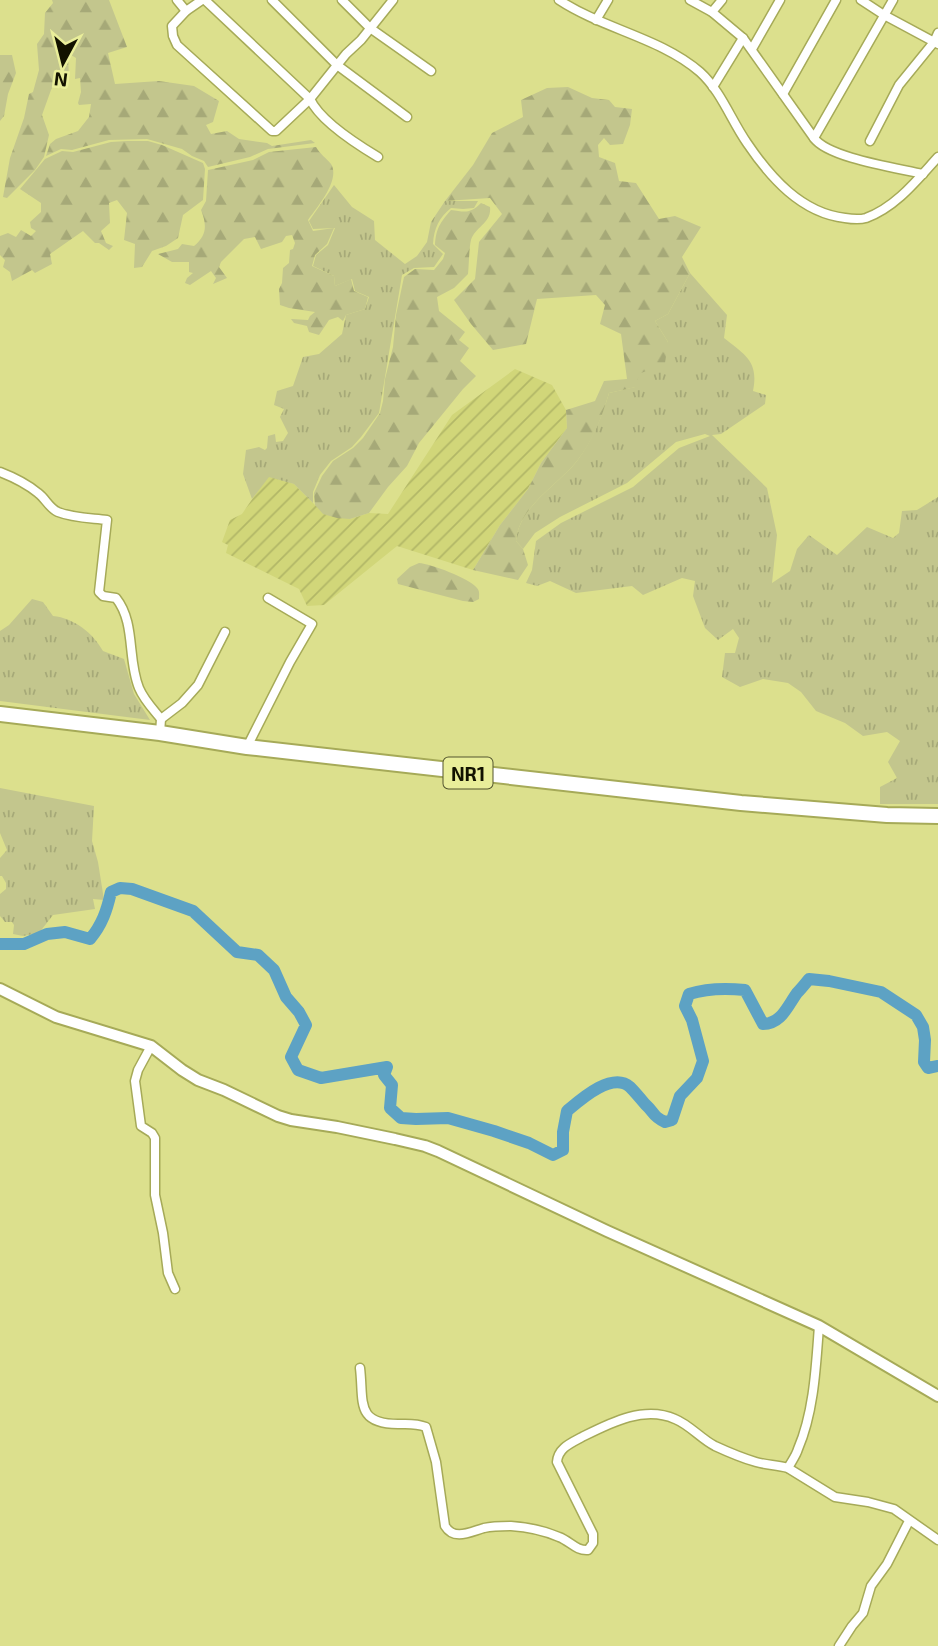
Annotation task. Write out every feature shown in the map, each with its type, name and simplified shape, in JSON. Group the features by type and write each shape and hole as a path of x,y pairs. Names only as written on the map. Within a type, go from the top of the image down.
{"highway":[{"name":"NR1","path":"0,714 161,726 247,747 741,803 887,815 938,816"}],"main road":[{"path":"0,989 56,1017 151,1046 198,1080 278,1116 425,1146 818,1326 938,1396"}],"street":[{"path":"177,0 186,11"},
{"path":"379,157 339,130 313,106 310,99 204,0 186,11 172,26 177,45 272,131 276,131 310,99 393,0"},
{"path":"272,0 337,65 407,117"},
{"path":"342,0 370,28 431,71"},
{"path":"559,0 574,10 670,52 698,70 713,87 746,142 778,183 801,202 835,217 863,219 872,215 900,197 938,157"},
{"path":"596,20 608,0"},
{"path":"690,0 712,12 743,38 817,143 846,157 923,174"},
{"path":"712,12 722,0"},
{"path":"752,49 780,0"},
{"path":"783,94 836,0"},
{"path":"861,0 936,43"},
{"path":"814,138 893,0"},
{"path":"870,141 899,85 936,43 938,33"},
{"path":"713,87 743,38"},
{"path":"0,472 40,494 50,506 61,513 107,520 99,593 119,600 130,627 131,654 138,686 161,726 198,685 225,632"},
{"path":"247,747 312,624 268,598"},
{"path":"151,1046 136,1075 136,1092 141,1126 155,1138 155,1195 169,1273 175,1289"},
{"path":"788,1468 798,1450 805,1426 814,1383 818,1326"},
{"path":"360,1368 363,1397 369,1418 383,1423 418,1424 426,1427 436,1462 445,1526 448,1532 453,1534 514,1526 559,1536 580,1550 588,1550 593,1544 593,1534 557,1458 561,1450 568,1445 608,1424 629,1417 654,1414 676,1419 712,1445 757,1463 788,1468 828,1494 842,1499 868,1502 902,1514 938,1540"},
{"path":"839,1646 863,1613 871,1586 887,1564 909,1521"}],"shaded area":[{"path":"515,369 552,385 566,410 567,428 541,463 528,489 500,525 473,570 397,546 324,605 307,606 299,589 226,553 228,545 222,542 230,520 242,514 268,476 294,484 315,505 350,519 369,513 388,514 452,415"}],"green space":[{"path":"52,0 109,0 127,47 108,53 115,84 159,81 194,86 219,101 213,122 206,125 211,134 227,131 239,139 272,146 311,140 315,143 268,149 250,157 208,167 204,161 182,149 147,139 109,140 72,150 61,149 46,156 50,144 78,131 89,117 91,104 78,103 81,92 80,78 75,79 76,58 71,55 68,58 69,77 65,82 56,81 42,115 49,135 44,157 7,198 3,197 10,158 39,70 37,44 44,34 45,13 53,3"},
{"path":"0,55 12,55 16,73 4,116 0,121"},
{"path":"568,87 592,98 609,100 615,107 632,109 623,144 610,145 604,138 598,145 599,157 615,163 619,181 636,183 659,219 675,216 701,227 682,257 690,273 668,314 655,321 668,342 665,363 639,374 636,387 609,393 596,429 583,453 524,517 516,541 523,549 528,565 518,580 473,570 500,525 528,489 541,463 567,428 566,410 595,401 604,381 627,379 621,334 600,324 605,305 596,295 537,299 526,344 493,350 454,300 475,279 479,242 502,214 490,198 445,201 473,165 492,133 523,117 521,100 547,88"},
{"path":"148,141 162,145 203,163 203,200 183,215 178,238 152,251 142,267 134,268 135,244 124,240 127,213 117,200 109,203 110,223 101,231 106,243 113,246 109,250 95,243 83,231 50,254 52,264 35,273 32,270 12,281 10,272 3,267 5,260 0,255 0,236 8,233 16,237 21,230 31,236 36,231 31,228 30,222 41,212 41,203 20,189 45,159 62,151 73,152 111,142"},
{"path":"316,147 331,164 333,178 326,194 308,220 313,231 334,228 327,244 315,255 312,266 334,276 335,286 351,279 354,291 368,297 365,309 346,315 343,321 338,317 329,320 319,335 309,332 307,326 294,323 291,319 308,320 315,312 280,305 279,289 283,268 289,263 290,250 295,243 292,235 286,236 282,242 261,249 255,237 244,239 221,262 219,267 227,278 213,284 216,278 211,271 190,285 185,283 193,273 189,272 189,262 172,262 158,254 178,249 182,244 194,246 204,234 205,225 201,210 206,201 208,170 253,160 269,152"},
{"path":"334,185 352,207 374,221 375,240 405,264 417,256 427,242 431,222 445,201 478,201 474,208 451,208 440,220 433,244 443,254 434,267 414,268 402,275 379,413 352,447 331,461 320,475 313,492 313,503 294,484 269,477 252,499 243,474 246,450 259,447 265,450 268,436 275,434 276,442 283,441 288,433 280,417 284,409 274,405 277,391 293,386 303,357 319,354 342,334 346,315 365,309 369,297 355,291 352,279 335,286 334,276 313,266 316,255 328,245 335,228 313,229 309,221"},
{"path":"481,203 490,207 490,212 471,240 468,274 454,288 437,297 439,311 465,332 459,340 469,348 460,361 476,376 419,443 407,466 369,513 350,519 323,514 315,505 314,493 322,476 333,461 363,438 380,413 404,277 415,269 434,270 443,259 445,253 435,245 436,234 441,222 451,210 467,211"},
{"path":"690,273 727,315 724,338 749,360 754,372 753,391 766,395 765,404 721,434 712,435 767,488 777,535 772,583 790,571 797,549 809,535 837,555 867,527 893,538 899,533 902,511 917,510 938,497 938,804 880,804 880,787 897,778 888,762 900,741 887,732 863,736 845,723 816,711 801,692 788,683 763,679 740,687 722,677 725,653 735,653 739,638 733,629 718,640 705,628 693,596 695,581 682,578 643,595 632,586 576,593 550,581 537,586 526,583 532,570 536,541 561,523 633,487 679,448 710,436 705,434 676,442 627,483 560,517 535,533 523,549 516,541 524,517 531,507 577,461 596,428 609,393 635,387 638,374 668,342 655,321 668,314"},
{"path":"419,563 441,569 473,584 478,589 479,599 473,602 463,601 398,584 397,579"},
{"path":"32,599 43,602 53,616 61,617 82,628 94,638 103,651 124,659 134,694 150,720 0,701 0,631 9,625"},
{"path":"0,788 94,806 92,841 104,900 93,899 95,909 53,915 39,933 23,936 13,934 12,922 5,922 0,916 0,894 6,889 6,883 0,876 0,858 7,850 0,833"}],"waterway":[{"path":"0,944 24,944 47,934 65,932 90,939 104,917 111,892 120,888 132,889 193,911 237,952 258,955 274,970 286,997 306,1025 291,1057 298,1070 321,1078 387,1067 384,1075 392,1085 390,1108 401,1118 448,1118 529,1143 553,1155 563,1150 567,1111 588,1094 614,1082 630,1087 658,1118 665,1122 672,1120 680,1096 697,1078 703,1061 692,1020 685,1006 689,994 696,992 717,989 745,990 763,1024 779,1018 809,979 881,992 916,1015 923,1027 924,1062 928,1068 938,1066"}]}
